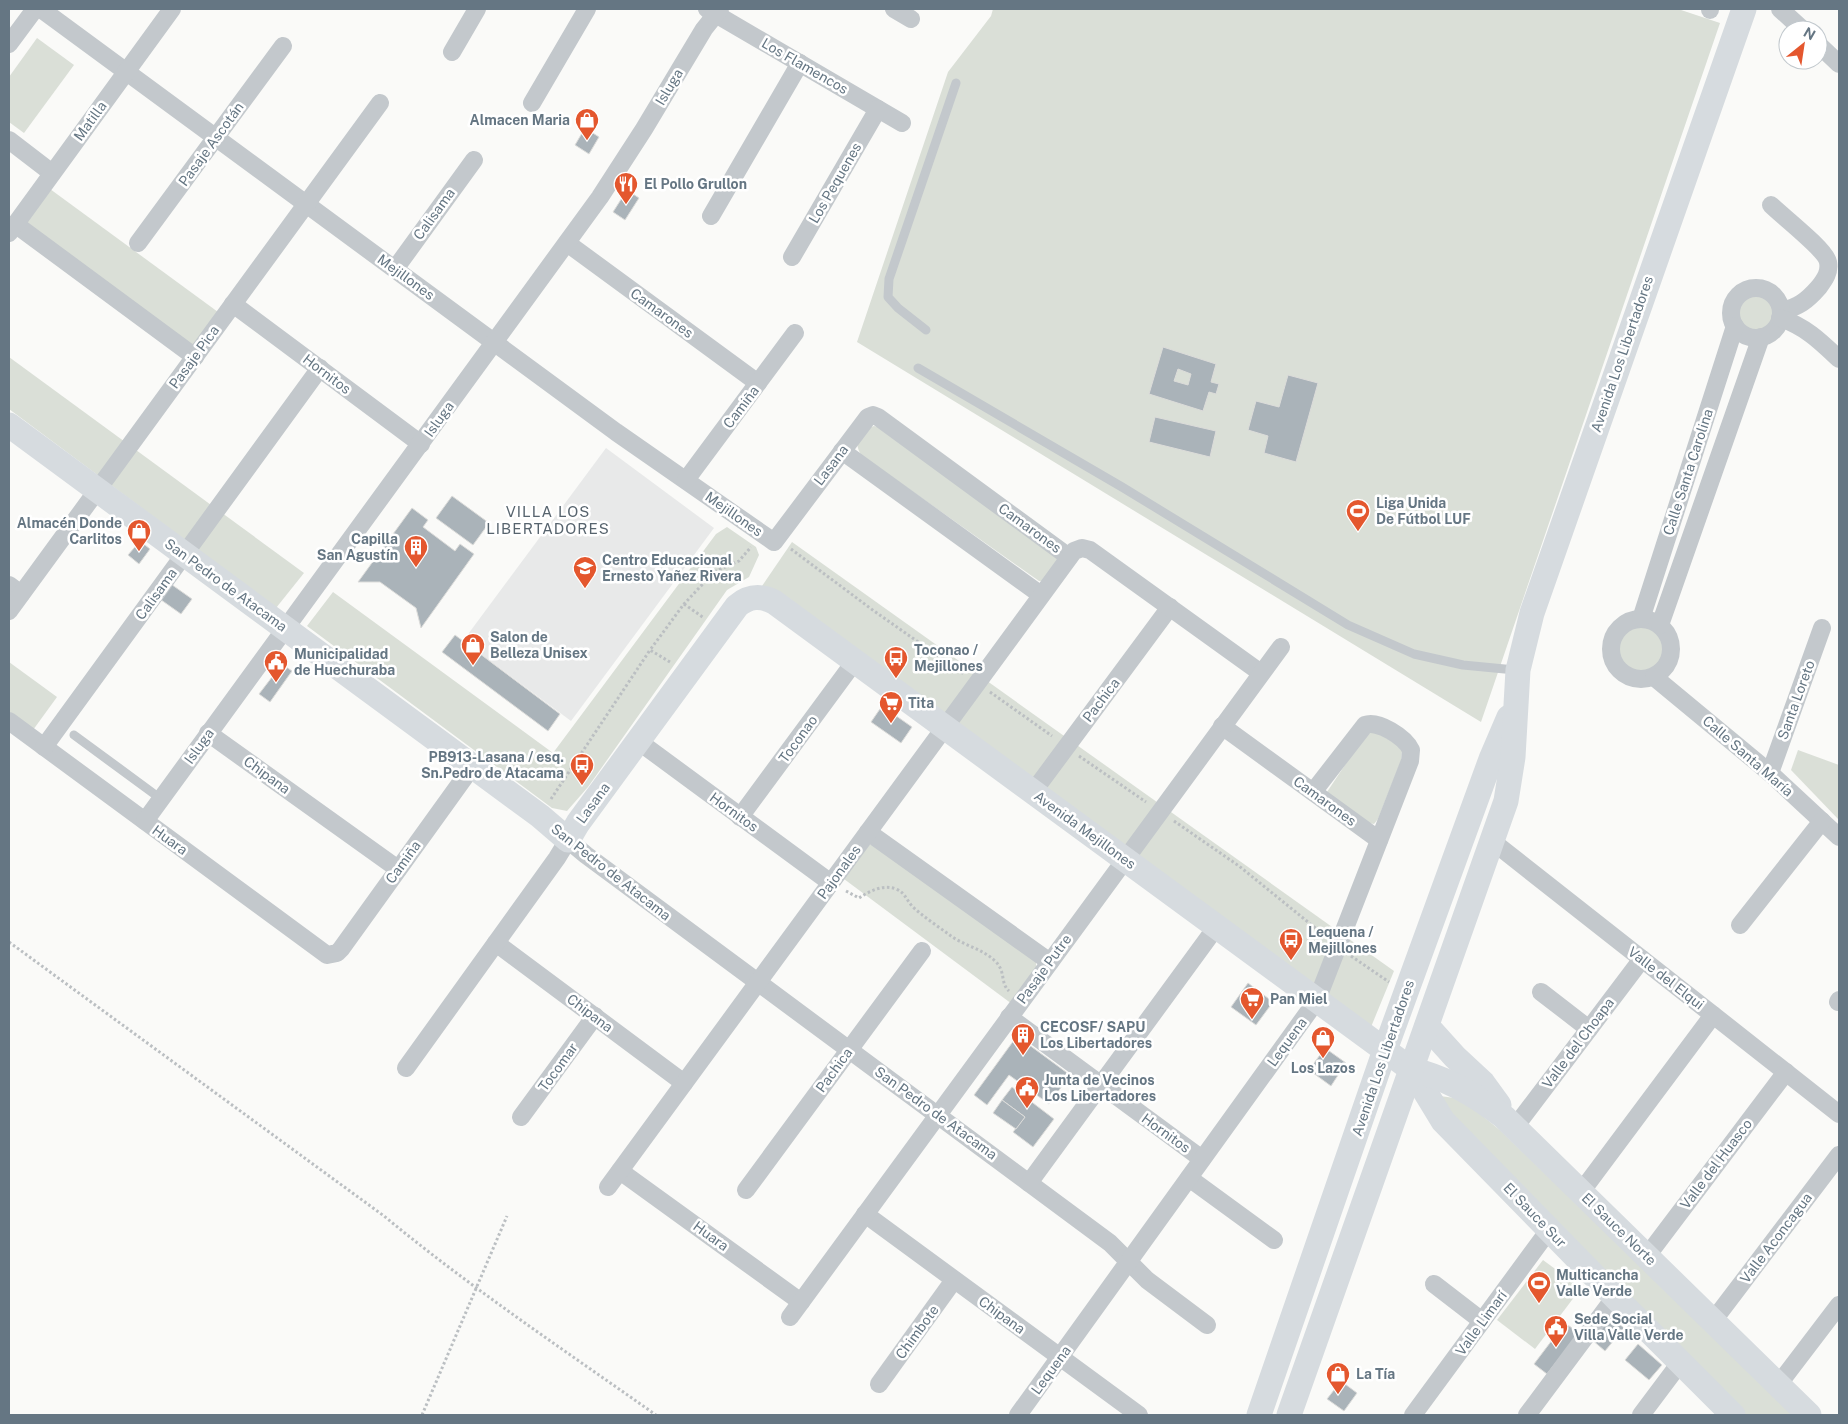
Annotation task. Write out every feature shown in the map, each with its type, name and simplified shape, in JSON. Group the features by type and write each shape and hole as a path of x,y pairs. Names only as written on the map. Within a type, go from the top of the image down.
{"street":[{"path":"9,44 35,9"},
{"name":"Mejillones","path":"41,9 616,432 768,538"},
{"name":"Matilla","path":"12,228 172,9"},
{"path":"452,52 477,9"},
{"path":"532,103 587,9"},
{"path":"894,9 911,19"},
{"name":"Avenida Los Libertadores","path":"1290,1415 1506,801 1515,731 1518,670 1532,613 1744,9"},
{"path":"1780,9 1792,20"},
{"name":"Los Flamencos","path":"714,10 902,123"},
{"name":"Isluga","path":"145,821 566,244 621,165 714,10"},
{"name":"Pasaje Ascotán","path":"138,243 283,46"},
{"path":"1828,54 1839,64"},
{"path":"711,216 800,63"},
{"name":"Pasaje Pica","path":"9,611 15,590 97,490 380,103"},
{"name":"Los Pequenes","path":"792,256 878,109"},
{"path":"9,140 52,173"},
{"name":"Calisama","path":"395,269 474,160"},
{"path":"1771,205 1821,250 1828,259 1828,274 1806,301 1781,315 1774,331 1760,337 1746,336 1735,326 1732,318 1734,302 1746,290 1754,288 1770,292 1776,298 1781,315 1804,329 1839,358"},
{"path":"12,228 194,356"},
{"name":"Camarones","path":"566,244 758,383"},
{"name":"Hornitos","path":"233,304 421,444"},
{"name":"Calle Santa Carolina","path":"1641,619 1735,326"},
{"name":"Camiña","path":"686,480 796,333"},
{"name":"Calle Santa Carolina","path":"1660,625 1760,337"},
{"name":"Calisama","path":"44,747 320,368"},
{"name":"Camarones","path":"873,415 1069,557 1078,549 1090,550 1261,673"},
{"name":"Lasana","path":"768,538 842,451 868,417 873,415"},
{"name":"San Pedro de Atacama","path":"9,425 540,816 568,840 1110,1242 1147,1280 1207,1325"},
{"path":"842,451 1041,595"},
{"name":"Pajonales","path":"608,1187 1069,557"},
{"name":"Lasana","path":"406,1068 557,858 578,823 737,606 754,597"},
{"name":"Avenida Mejillones","path":"754,597 761,597 774,602 1412,1070"},
{"name":"Pachica","path":"1033,792 1170,607"},
{"path":"1641,619 1660,625 1667,633 1671,642 1672,652 1669,662 1663,671 1645,680 1626,676 1613,661 1612,641 1616,632 1631,620 1641,619"},
{"name":"Santa Loreto","path":"1770,773 1822,628"},
{"name":"Pasaje Putre","path":"790,1317 1281,646"},
{"name":"Toconao","path":"740,817 855,661"},
{"name":"Calle Santa María","path":"1654,677 1770,773 1839,837"},
{"name":"Avenida Los Libertadores","path":"1259,1415 1385,1050 1491,759 1515,704"},
{"name":"Huara","path":"9,721 323,953 332,955"},
{"name":"Lequena","path":"1018,1415 1317,1000 1410,761 1411,750 1404,741 1380,725 1375,723 1365,725 1313,792"},
{"name":"Camarones","path":"1222,726 1379,840"},
{"name":"Chipana","path":"208,734 398,870"},
{"name":"Hornitos","path":"638,742 831,883"},
{"name":"Camiña","path":"332,955 341,949 472,767"},
{"path":"1740,925 1822,821"},
{"path":"868,832 1050,962"},
{"name":"Valle del Elqui","path":"1492,841 1839,1114"},
{"path":"1029,1182 1217,926"},
{"name":"Chipana","path":"496,943 684,1083"},
{"name":"Pachica","path":"746,1190 922,950"},
{"name":"Valle del Choapa","path":"1509,1122 1589,1029 1642,959"},
{"path":"1541,992 1589,1029"},
{"name":"Tocomar","path":"521,1117 595,1016"},
{"path":"1581,1192 1713,1016"},
{"name":"Hornitos","path":"1009,1018 1202,1159"},
{"path":"1427,1026 1492,1092 1509,1122"},
{"name":"El Sauce Norte","path":"1412,1070 1444,1080 1478,1098 1509,1122 1809,1415"},
{"name":"El Sauce Sur","path":"1412,1070 1443,1121 1732,1415"},
{"name":"Valle del Huasco","path":"1647,1256 1786,1072"},
{"name":"Valle Aconcagua","path":"1713,1321 1839,1155"},
{"name":"Huara","path":"620,1171 801,1302"},
{"path":"1189,1178 1274,1240"},
{"name":"Chipana","path":"865,1214 1139,1415"},
{"name":"Valle Limarí","path":"1413,1415 1549,1230"},
{"name":"Chimbote","path":"879,1384 954,1280"},
{"path":"1434,1284 1482,1321"},
{"path":"1527,1415 1615,1298"},
{"path":"1778,1385 1839,1305"},
{"path":"1641,1415 1680,1363"}],"lane":[{"path":"926,330 898,308 888,297 889,279 956,83"},
{"path":"918,368 1130,492 1348,625 1414,654 1463,665 1518,670"},
{"path":"74,735 161,798"}],"path":[{"path":"540,816 650,650 684,604 714,572 739,561 768,538"},
{"path":"650,650 687,674"},
{"path":"831,883 860,898 882,888 890,888 903,893 912,906 951,936 995,960 1002,970 1005,988 1020,1002"},
{"path":"9,942 384,1216 422,1248 476,1288 656,1415"},
{"path":"1338,946 1406,994"},
{"path":"422,1415 507,1216"}],"shaded area":[{"name":"Liga Unida De Fútbol LUF","path":"993,9 1678,9 1720,23 1481,722 857,342 948,72 991,16"},
{"path":"37,38 74,65 24,133 9,122 9,77"},
{"path":"50,189 218,312 190,349 22,226"},
{"path":"1756,296 1768,301 1773,313 1768,325 1756,330 1744,325 1739,313 1744,301"},
{"path":"9,357 304,573 276,608 9,409"},
{"path":"874,426 887,429 1059,556 1060,561 1046,581 1039,581 861,455 857,445 859,437 863,430"},
{"name":"Centro Educacional Ernesto Yañez Rivera","path":"606,448 714,528 571,721 463,641"},
{"path":"727,527 756,547 759,555 749,577 727,590 588,787 567,811 552,808 307,626 333,592 553,753 716,534"},
{"path":"792,542 1394,971 1371,1027 762,586"},
{"path":"1641,624 1650,626 1661,635 1666,649 1664,658 1655,669 1641,674 1632,672 1621,663 1616,649 1618,640 1627,629"},
{"path":"9,662 57,697 33,730 9,712"},
{"path":"1374,730 1396,744 1402,751 1401,761 1378,819 1374,824 1369,823 1327,792 1365,735"},
{"path":"1798,750 1839,765 1839,820 1791,770"},
{"path":"876,844 1036,960 1036,969 1012,1004 844,879 869,845"},
{"path":"1440,1096 1462,1099 1501,1131 1795,1415 1741,1415 1447,1119"},
{"name":"Multicancha Valle Verde","path":"1543,1260 1581,1288 1535,1349 1497,1320"}],"building":[{"name":"Almacen Maria","path":"585,128 599,137 589,154 575,145"},
{"name":"El Pollo Grullon","path":"627,190 639,198 625,220 613,212"},
{"path":"1163,347 1216,364 1211,382 1219,384 1216,394 1209,392 1203,411 1149,394","holes":["1178,369 1191,374 1188,385 1174,381"]},
{"path":"1288,375 1318,383 1296,462 1264,453 1268,436 1248,430 1256,401 1279,407"},
{"path":"1155,417 1216,431 1210,457 1149,442"},
{"path":"452,496 489,523 473,545 436,518"},
{"name":"Capilla San Agustín","path":"412,508 428,520 423,527 455,551 460,544 474,554 421,628 416,608 380,582 358,582"},
{"name":"Almacén Donde Carlitos","path":"140,541 150,549 139,564 128,555"},
{"path":"168,582 192,599 181,614 157,597"},
{"path":"455,635 560,714 548,731 442,652"},
{"name":"Municipalidad de Huechuraba","path":"282,664 292,671 270,702 259,694"},
{"name":"Tita","path":"882,706 912,727 901,743 871,722"},
{"path":"1248,983 1273,1002 1256,1025 1231,1007"},
{"name":"CECOSF/ SAPU Los Libertadores","path":"1017,1036 1070,1075 1049,1104 1009,1075 987,1105 974,1095"},
{"path":"1325,1048 1346,1063 1331,1086 1309,1070"},
{"name":"Junta de Vecinos Los Libertadores","path":"1012,1087 1054,1119 1033,1147 1013,1132 1025,1117 1002,1100"},
{"path":"1002,1100 1025,1117 1016,1129 993,1113"},
{"path":"1610,1316 1624,1328 1605,1351 1591,1339"},
{"name":"Sede Social Villa Valle Verde","path":"1565,1323 1579,1333 1547,1374 1534,1364"},
{"path":"1638,1344 1662,1365 1649,1380 1625,1360"},
{"path":"1341,1381 1357,1393 1344,1411 1327,1399"}],"place":[{"name":"Almacen Maria","path":"587,141"},
{"name":"El Pollo Grullon","path":"626,205"},
{"name":"Liga Unida De Fútbol LUF","path":"1358,532"},
{"name":"Almacén Donde Carlitos","path":"139,552"},
{"name":"Capilla San Agustín","path":"416,568"},
{"name":"Centro Educacional Ernesto Yañez Rivera","path":"585,589"},
{"name":"Salon de Belleza Unisex","path":"473,666"},
{"name":"Toconao / Mejillones","path":"896,679"},
{"name":"Municipalidad de Huechuraba","path":"276,683"},
{"name":"Tita","path":"891,724"},
{"name":"PB913-Lasana / esq. Sn.Pedro de Atacama","path":"582,786"},
{"name":"Lequena / Mejillones","path":"1291,961"},
{"name":"Pan Miel","path":"1252,1020"},
{"name":"CECOSF/ SAPU Los Libertadores","path":"1023,1056"},
{"name":"Los Lazos","path":"1323,1059"},
{"name":"Junta de Vecinos Los Libertadores","path":"1027,1109"},
{"name":"Multicancha Valle Verde","path":"1539,1304"},
{"name":"Sede Social Villa Valle Verde","path":"1556,1348"},
{"name":"La Tía","path":"1338,1395"}],"district":[{"name":"VILLA LOS LIBERTADORES","path":"548,520"}]}
